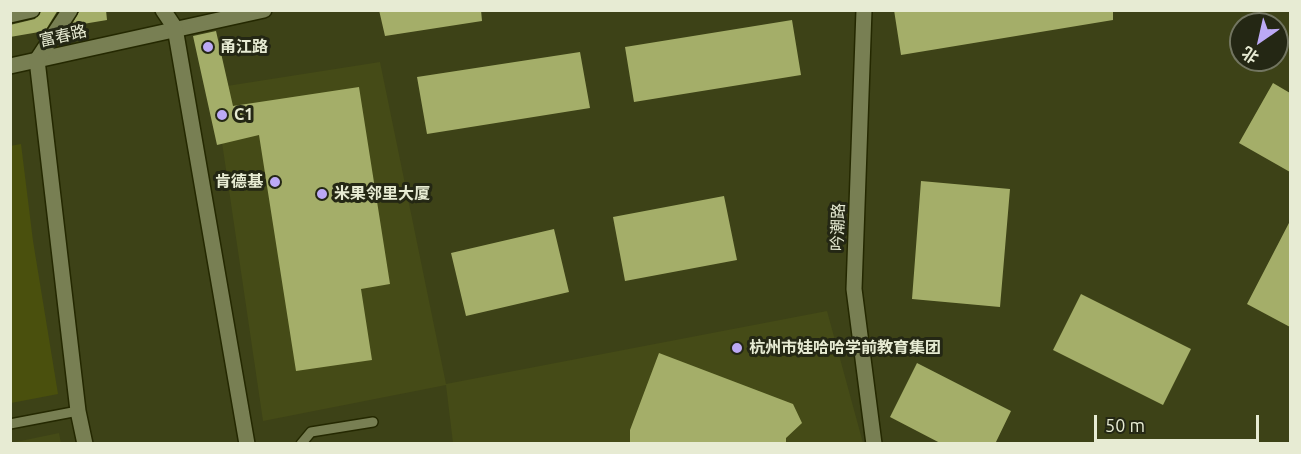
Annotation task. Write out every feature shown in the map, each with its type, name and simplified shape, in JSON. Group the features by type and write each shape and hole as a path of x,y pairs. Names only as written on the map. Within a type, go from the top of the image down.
{"main road":[{"name":"富春路","path":"10,15 32,10"},
{"path":"70,10 37,60 78,411 85,444"},
{"path":"163,10 176,28 246,444"},
{"name":"富春路","path":"10,66 264,10"},
{"name":"吟潮路","path":"864,10 854,289 874,444"}],"lane":[{"path":"10,424 78,411"},
{"path":"301,444 311,432 373,422"}],"shaded area":[{"path":"380,62 446,384 827,311 863,443 453,443 446,385 263,421 214,88"},
{"path":"21,144 33,241 58,394 11,403 10,146"},
{"path":"59,433 61,443 11,443"}],"building":[{"path":"41,10 58,10 45,31 10,37 10,25 35,19"},
{"path":"80,10 106,10 107,20 71,26"},
{"path":"379,10 481,10 482,21 385,36"},
{"path":"894,10 1113,10 1113,20 901,55"},
{"path":"792,20 801,75 634,102 625,47"},
{"name":"米果邻里大厦","path":"216,31 233,106 359,87 390,284 361,289 372,360 296,371 259,135 217,145 193,36"},
{"path":"580,52 590,108 427,134 417,77"},
{"path":"1273,83 1290,93 1290,172 1239,143"},
{"path":"921,181 1010,189 1000,307 912,299"},
{"path":"724,196 737,260 625,281 613,217"},
{"path":"1290,221 1290,327 1247,304"},
{"path":"554,229 569,292 466,316 451,253"},
{"path":"1081,294 1191,349 1163,405 1053,350"},
{"path":"659,353 793,404 802,423 786,438 786,444 630,444 630,430"},
{"path":"917,363 1011,411 995,444 942,444 890,417"}],"place":[{"name":"甬江路","path":"208,47"},
{"name":"C1","path":"222,115"},
{"name":"肯德基","path":"275,182"},
{"name":"米果邻里大厦","path":"322,194"},
{"name":"杭州市娃哈哈学前教育集团","path":"737,348"}]}
